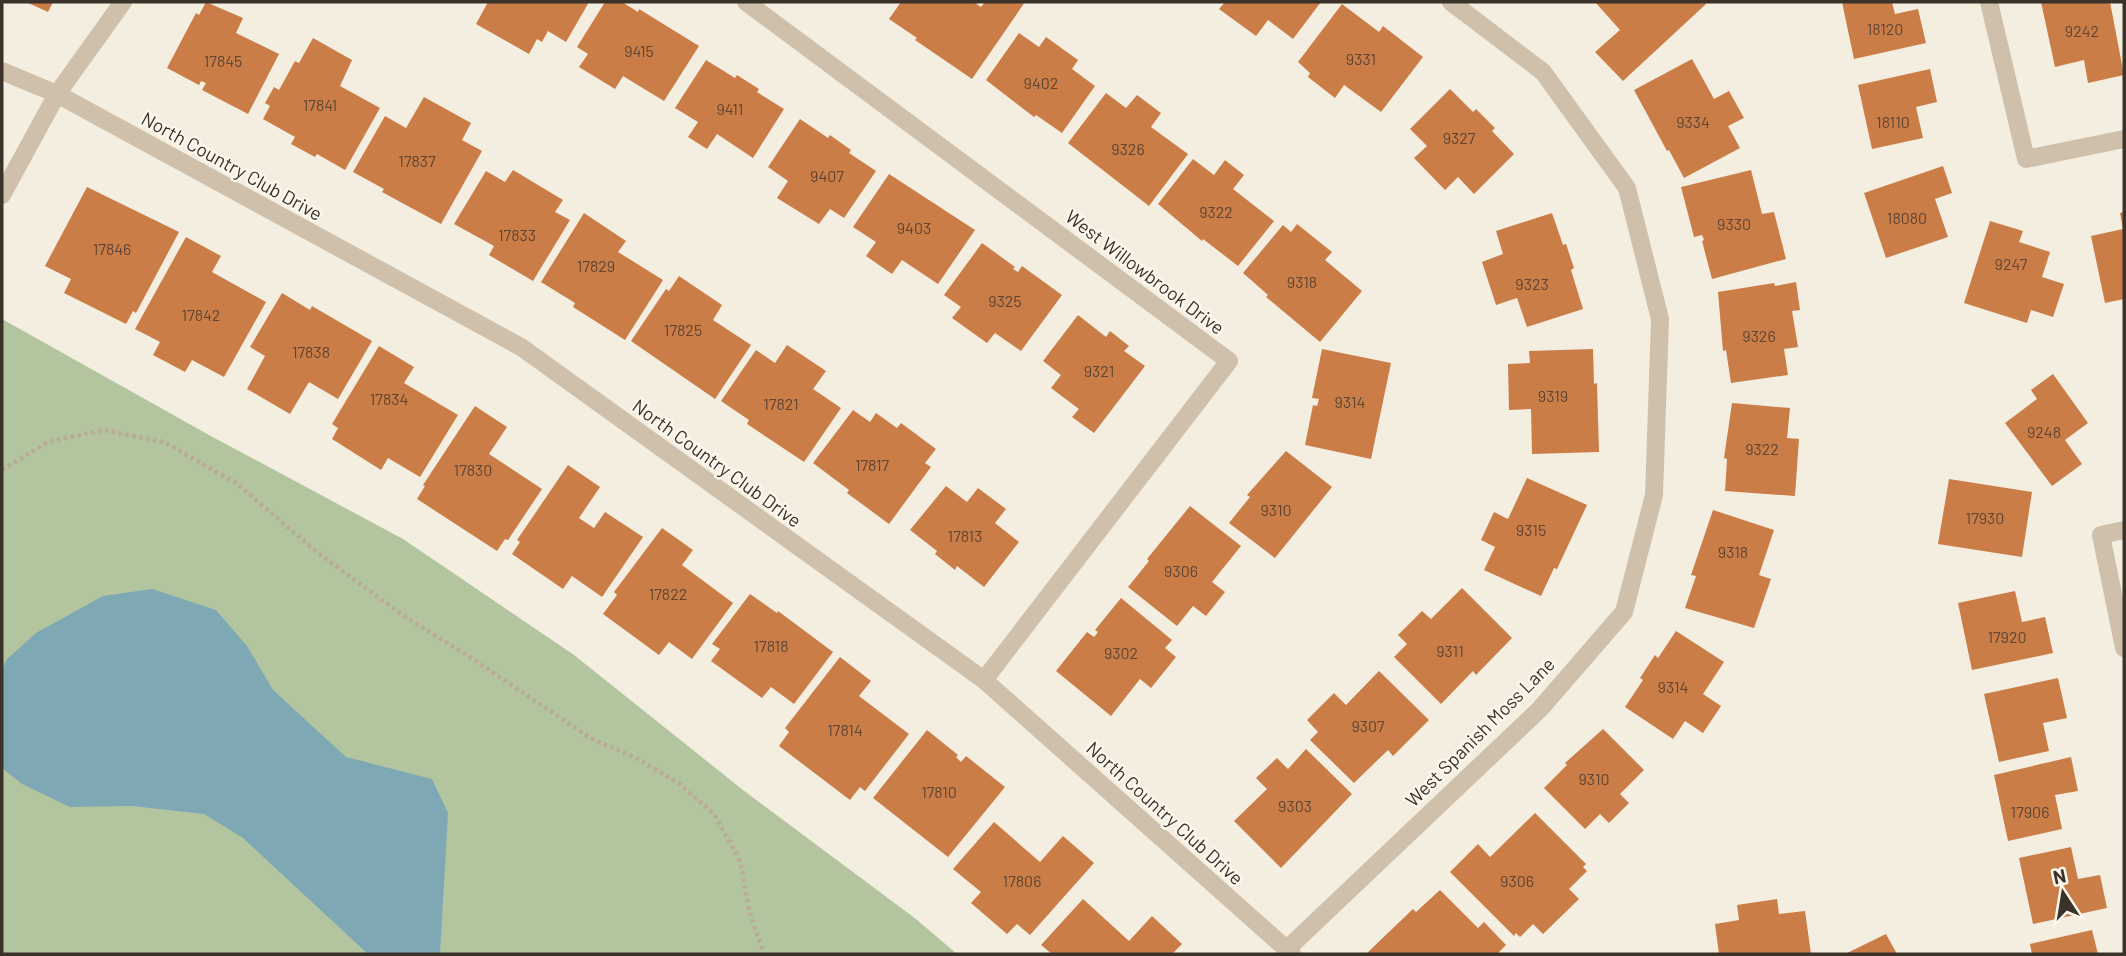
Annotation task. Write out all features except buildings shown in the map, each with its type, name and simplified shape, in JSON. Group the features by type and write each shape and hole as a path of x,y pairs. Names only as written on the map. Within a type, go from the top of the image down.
{"street":[{"path":"2,195 57,94 123,2"},
{"name":"West Willowbrook Drive","path":"746,2 1229,360 984,680"},
{"name":"West Spanish Moss Lane","path":"1289,951 1540,709 1624,612 1654,495 1660,319 1627,188 1543,72 1451,2"},
{"path":"1989,2 2026,159 2124,139"},
{"name":"North Country Club Drive","path":"2,71 57,94 521,347 984,680 1289,951"},
{"path":"2124,530 2101,535 2124,648"}],"path":[{"path":"2,470 48,442 103,430 164,442 236,483 318,553 401,614 590,738 638,759 678,783 714,814 740,861 750,914 764,954"}],"green space":[{"path":"2,319 209,435 403,539 574,655 743,790 916,919 957,954 2,954"}],"water":[{"path":"152,589 216,610 247,646 273,690 346,757 432,779 448,813 440,954 368,954 243,838 204,814 132,806 70,807 22,784 2,768 2,670 6,660 36,633 103,596"}]}
